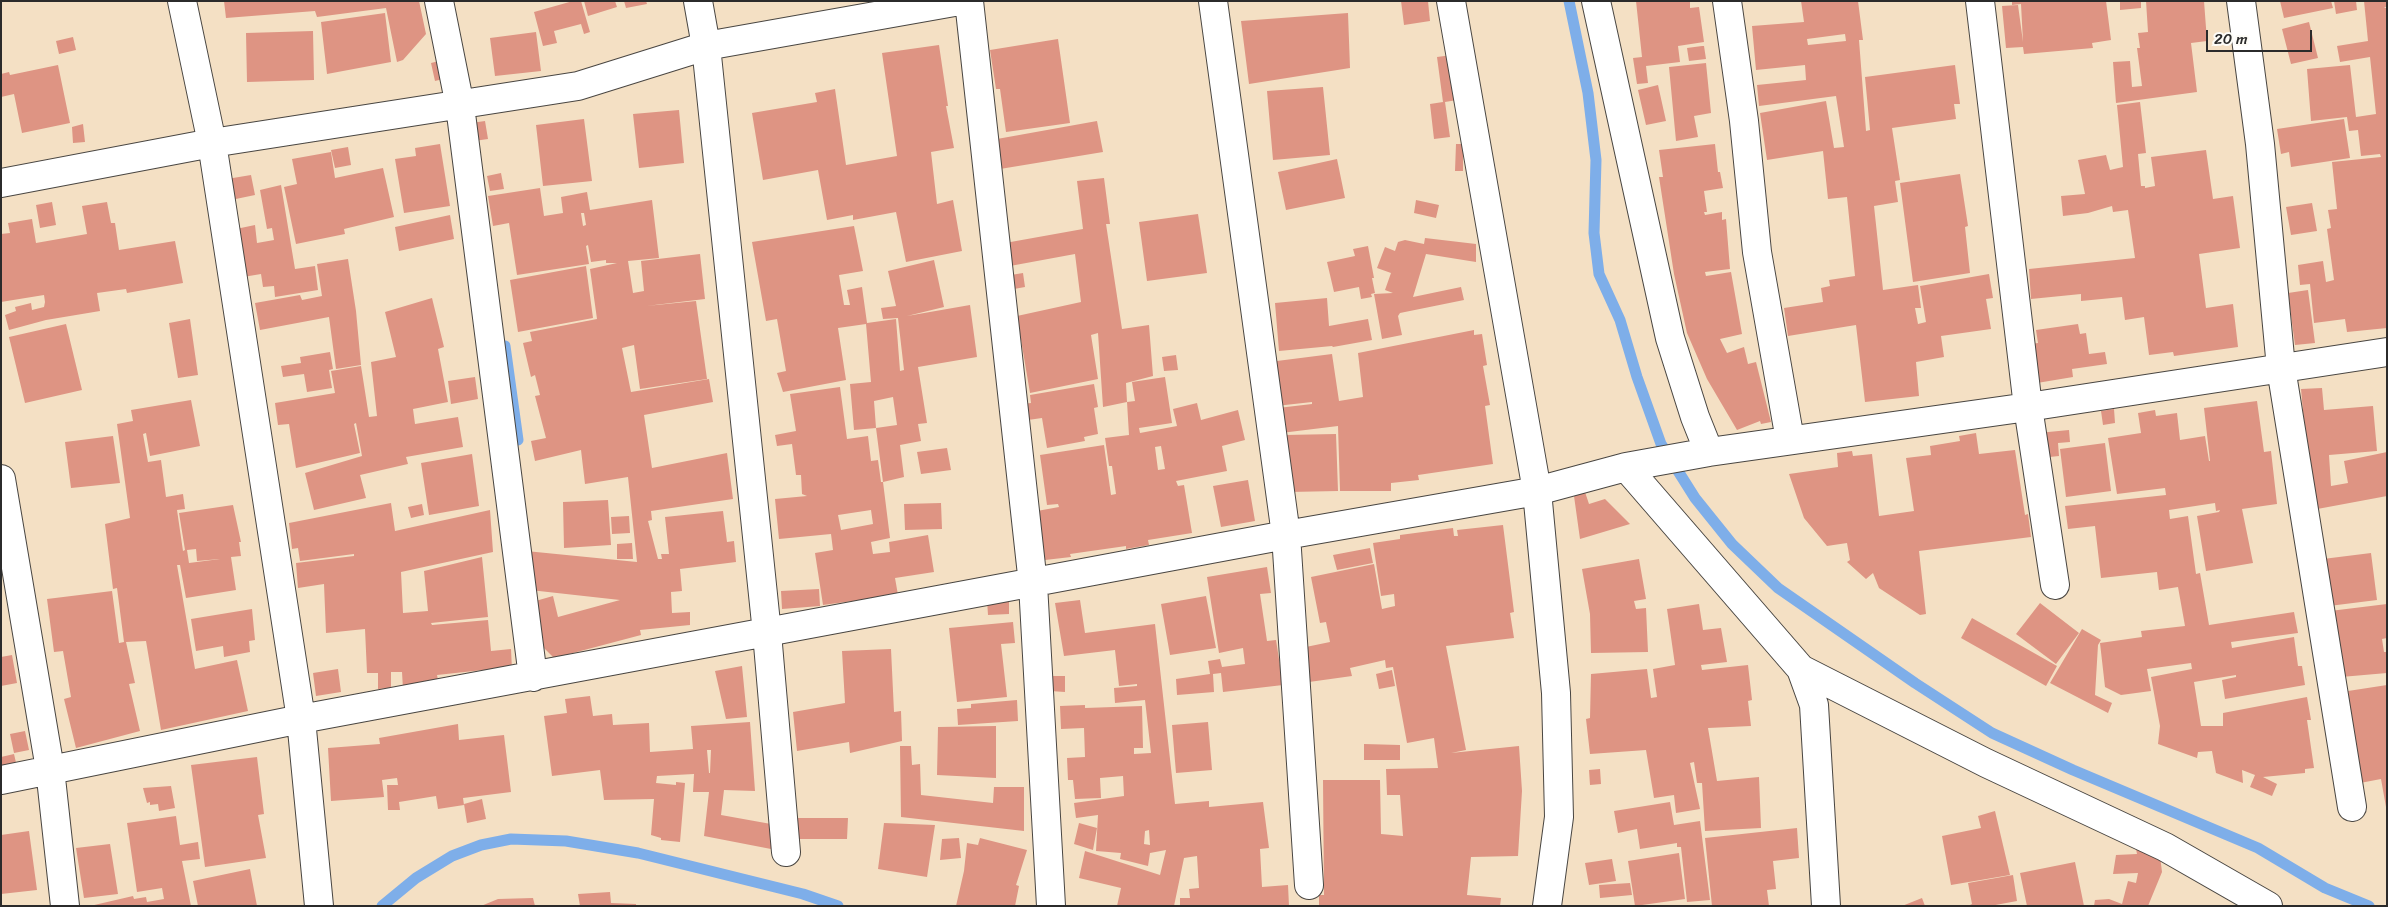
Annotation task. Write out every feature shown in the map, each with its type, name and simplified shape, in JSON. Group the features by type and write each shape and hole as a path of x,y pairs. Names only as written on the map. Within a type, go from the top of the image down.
{"street":[{"path":"182,1 212,143 301,719 319,906"},
{"path":"439,1 460,106 533,676"},
{"path":"698,1 706,46 767,633 786,852"},
{"path":"1,184 212,143 460,106 578,86 706,46 960,1"},
{"path":"969,1 1033,584 1051,906"},
{"path":"1213,1 1286,535 1309,885"},
{"path":"1451,1 1537,491 1556,694 1559,818 1547,906"},
{"path":"1596,1 1670,338 1695,417 1709,452"},
{"path":"1727,1 1744,122 1757,252 1790,440"},
{"path":"1980,1 2028,408 2055,585"},
{"path":"2241,1 2260,144 2281,368 2352,807"},
{"path":"1,780 301,719 1033,584 1286,535 1537,491 1626,467 1709,452 2028,408 2387,352"},
{"path":"1626,467 1801,669 1814,705 1826,906"},
{"path":"1,480 50,769 65,906"},
{"path":"1801,669 1986,763 2165,847 2268,906"}],"building":[{"path":"224,1 419,1 426,34 403,60 397,62 386,8 317,17 315,11 226,18"},
{"path":"573,1 581,1 590,32 584,34 581,24 554,31 557,43 543,46 534,12"},
{"path":"584,1 615,1 617,7 588,16"},
{"path":"624,1 646,1 647,4 626,8"},
{"path":"1401,1 1428,1 1430,21 1404,25"},
{"path":"1636,1 1690,1 1690,8 1699,7 1704,42 1678,46 1680,62 1646,66 1648,83 1637,84 1633,58 1642,57"},
{"path":"1801,1 1858,1 1863,40 1859,40 1866,131 1870,130 1865,77 1955,65 1960,104 1954,104 1956,119 1892,128 1900,180 1895,181 1898,202 1874,206 1883,290 1918,285 1921,308 1915,308 1918,324 1926,322 1920,286 1989,274 1993,298 1986,299 1991,329 1941,336 1944,357 1916,362 1919,396 1865,402 1856,325 1788,336 1784,308 1823,302 1821,288 1830,286 1829,280 1855,276 1847,197 1828,199 1823,151 1767,160 1760,113 1826,101 1834,148 1844,147 1836,96 1759,106 1757,85 1806,80 1805,65 1756,70 1752,26 1804,22","holes":["1845,34 1846,41 1808,45 1807,39"]},
{"path":"2012,1 2106,1 2111,40 2092,43 2093,48 2024,54 2023,47 2006,48 2002,6 2018,5 2023,42 2021,4 2012,5"},
{"path":"2120,1 2141,1 2141,8 2120,10"},
{"path":"2146,1 2204,1 2207,41 2191,43 2197,92 2116,103 2113,62 2130,61 2132,87 2142,86 2137,48 2140,48 2138,33 2148,32"},
{"path":"2280,1 2331,1 2333,8 2284,18"},
{"path":"2334,1 2356,1 2357,10 2336,14"},
{"path":"2364,1 2387,1 2387,6 2384,8 2387,8 2387,328 2347,332 2345,319 2314,323 2310,284 2300,285 2298,265 2323,261 2326,282 2334,280 2327,229 2331,228 2328,210 2337,209 2332,162 2381,157 2380,154 2361,156 2358,130 2349,131 2347,117 2311,121 2307,69 2350,65 2356,117 2376,114 2370,57 2340,62 2337,46 2368,41"},
{"path":"385,13 391,62 327,74 321,22"},
{"path":"1348,13 1350,68 1249,84 1241,21"},
{"path":"2309,22 2318,58 2291,64 2282,29"},
{"path":"313,31 314,80 247,82 246,33"},
{"path":"536,32 541,71 495,76 490,38"},
{"path":"73,37 76,50 59,54 56,41"},
{"path":"1058,39 1070,123 1006,132 1000,89 996,89 990,50"},
{"path":"939,45 948,106 946,106 954,148 931,152 937,204 953,200 962,251 906,262 896,212 853,220 853,215 827,220 818,170 763,180 752,113 817,102 815,93 835,89 846,165 897,156 882,53"},
{"path":"1704,46 1706,59 1689,61 1687,48"},
{"path":"1452,55 1457,100 1445,102 1450,137 1434,139 1430,104 1443,102 1437,57"},
{"path":"443,60 447,78 435,81 431,63"},
{"path":"1706,63 1711,113 1694,116 1698,137 1676,141 1669,67"},
{"path":"58,65 70,123 22,133 14,94 1,97 1,74 9,72 10,75"},
{"path":"1658,85 1666,121 1646,125 1638,90"},
{"path":"1323,87 1330,155 1273,160 1267,91"},
{"path":"2140,102 2146,153 2138,154 2141,186 2145,186 2145,188 2155,186 2151,157 2206,150 2213,199 2233,196 2240,248 2199,254 2206,308 2233,304 2238,347 2174,356 2173,352 2149,355 2144,317 2125,320 2122,297 2081,301 2081,294 2031,299 2029,269 2135,258 2128,210 2113,212 2112,206 2088,213 2063,216 2061,196 2085,194 2078,160 2106,155 2110,170 2123,167 2117,105"},
{"path":"679,110 684,163 639,168 633,114"},
{"path":"584,119 592,181 543,186 536,125"},
{"path":"2344,119 2350,158 2291,167 2289,152 2281,154 2277,129"},
{"path":"485,121 488,139 474,141 471,123"},
{"path":"1097,121 1103,152 1000,169 997,139"},
{"path":"83,124 85,142 73,143 72,127"},
{"path":"440,144 450,206 404,213 395,159 416,156 415,148"},
{"path":"1456,144 1463,144 1463,171 1455,171"},
{"path":"1715,144 1718,172 1720,172 1723,188 1704,191 1707,212 1704,212 1705,215 1722,212 1722,220 1726,219 1730,269 1705,272 1706,276 1731,272 1742,334 1720,339 1727,353 1744,347 1748,364 1756,362 1771,422 1761,424 1760,421 1737,430 1707,379 1687,333 1674,274 1659,177 1663,177 1659,150"},
{"path":"348,147 351,165 335,168 331,150"},
{"path":"331,152 335,178 383,168 394,217 344,229 345,234 296,244 284,187 297,184 292,159"},
{"path":"1337,159 1345,198 1286,210 1278,172"},
{"path":"501,173 504,189 490,191 487,176"},
{"path":"1960,174 1968,226 1965,227 1970,273 1913,282 1900,183"},
{"path":"251,175 255,195 231,200 227,179"},
{"path":"1104,178 1110,224 1106,224 1122,329 1149,325 1153,376 1126,383 1127,402 1103,407 1098,333 1091,335 1098,379 1030,393 1017,316 1081,302 1075,254 1010,266 1005,243 1083,229 1077,181"},
{"path":"281,185 295,269 315,266 318,290 275,297 274,286 263,287 261,274 243,277 236,229 255,225 257,243 274,240 272,228 267,229 260,190"},
{"path":"540,188 544,216 563,213 561,197 587,192 590,210 652,200 659,258 628,261 633,293 644,291 641,261 700,254 705,299 646,306 696,301 707,379 640,389 634,345 622,348 631,392 709,379 713,402 644,415 652,468 727,453 733,499 651,511 652,520 648,521 658,559 662,559 661,554 669,554 665,517 723,511 727,542 734,541 736,562 680,569 682,591 671,592 672,613 690,612 690,625 640,630 641,635 554,658 538,642 532,602 553,596 558,617 620,600 530,590 526,551 637,562 628,477 585,484 581,450 535,461 531,441 546,438 535,396 540,395 535,375 531,377 523,343 532,341 530,332 597,319 590,269 617,263 606,263 606,260 591,262 588,245 586,246 589,264 517,275 509,223 493,226 488,196","holes":["581,213 584,213 586,225 583,226"]},
{"path":"1416,200 1439,205 1436,218 1414,213"},
{"path":"52,202 56,225 40,228 36,205"},
{"path":"107,202 111,223 115,223 119,250 175,241 183,283 127,293 126,289 97,293 100,311 46,320 9,330 5,315 16,311 15,307 31,303 32,310 44,307 45,302 44,295 1,302 1,234 10,233 8,223 32,219 36,243 87,234 82,206"},
{"path":"2312,203 2317,231 2291,235 2286,207"},
{"path":"1198,214 1207,273 1147,281 1139,222"},
{"path":"450,215 454,239 399,251 395,227"},
{"path":"854,226 863,271 839,275 844,305 850,305 847,290 862,287 867,323 896,319 900,371 904,370 898,318 883,319 881,308 896,306 888,271 934,260 944,307 907,316 970,305 977,357 918,367 927,423 918,424 921,441 900,445 904,477 883,482 876,428 854,430 850,384 871,382 866,324 838,328 846,380 783,392 777,373 786,371 777,319 766,321 752,242","holes":["893,397 897,425 876,428 874,401"]},
{"path":"1425,238 1476,244 1476,262 1426,254 1413,297 1461,287 1464,300 1400,313 1398,316 1402,335 1382,339 1374,294 1393,293 1385,290 1391,273 1377,268 1385,247 1395,251 1398,242 1405,240 1424,244"},
{"path":"1368,246 1375,293 1371,294 1372,297 1361,299 1359,287 1334,292 1327,262 1355,256 1353,249"},
{"path":"348,259 356,311 361,365 336,369 329,317 260,330 255,303 300,295 302,300 322,296 317,264"},
{"path":"586,266 593,318 518,332 510,280"},
{"path":"1023,273 1025,287 1014,289 1011,275"},
{"path":"2308,290 2315,343 2295,345 2288,293"},
{"path":"432,298 444,347 438,349 448,402 413,409 415,424 458,417 463,447 406,457 408,464 360,475 366,498 314,510 305,473 362,456 356,423 354,424 360,453 296,468 289,424 278,425 275,403 335,393 331,371 361,366 369,417 377,416 371,362 396,357 385,312"},
{"path":"1327,298 1329,326 1368,319 1372,340 1333,347 1279,351 1275,303"},
{"path":"190,319 198,375 178,378 169,323"},
{"path":"66,324 82,390 25,403 9,337"},
{"path":"2078,324 2080,334 2086,333 2089,354 2105,352 2107,364 2072,369 2073,377 2037,383 2031,344 2038,343 2036,330"},
{"path":"1474,330 1474,335 1482,334 1487,365 1483,366 1490,405 1485,406 1493,464 1418,475 1419,480 1391,483 1391,491 1340,491 1338,426 1281,433 1278,408 1312,404 1312,402 1276,406 1269,362 1332,354 1339,401 1363,397 1358,353"},
{"path":"330,352 333,369 329,370 332,388 307,392 304,374 283,377 281,366 301,363 300,357"},
{"path":"1176,355 1178,370 1164,371 1162,357"},
{"path":"475,377 478,399 451,404 448,381"},
{"path":"1165,377 1172,423 1139,428 1140,433 1177,426 1173,409 1197,403 1201,420 1238,410 1245,440 1222,446 1227,471 1176,481 1178,486 1184,485 1192,533 1148,540 1149,545 1126,549 1126,546 1070,554 1071,557 1045,560 1037,511 1059,507 1058,504 1047,505 1040,455 1104,445 1111,495 1116,494 1105,438 1129,435 1127,402 1135,401 1132,382","holes":["1161,446 1165,469 1158,470 1155,447"]},
{"path":"1094,384 1098,407 1094,408 1098,434 1084,437 1085,441 1047,448 1042,418 1021,421 1022,404 1031,403 1030,395"},
{"path":"840,387 847,439 868,436 871,461 878,460 881,482 883,482 890,538 871,542 873,554 890,552 889,542 928,535 934,572 895,578 898,595 823,605 815,553 833,550 831,534 779,539 775,499 807,496 802,494 801,475 796,475 792,444 777,446 775,435 796,431 790,394","holes":["871,510 873,524 841,530 838,515"]},
{"path":"2322,388 2324,410 2373,406 2377,451 2329,455 2331,486 2348,483 2344,461 2387,452 2387,496 2312,510 2301,389"},
{"path":"191,400 200,446 150,456 146,433 143,434 148,462 161,460 166,497 183,494 185,509 177,510 183,551 185,550 179,513 233,505 241,542 239,542 241,556 231,557 236,590 186,598 180,565 177,565 195,669 237,660 248,711 161,730 146,641 126,642 135,683 129,684 140,731 76,748 64,699 71,697 63,651 54,652 47,599 112,591 119,643 124,642 117,588 113,589 105,524 130,518 117,424 133,421 131,410","holes":["196,549 197,561 220,559 189,563 187,550"]},
{"path":"2257,401 2264,452 2271,451 2277,504 2242,509 2253,563 2206,571 2197,516 2219,512 2220,510 2216,511 2215,503 2169,510 2170,519 2188,516 2196,574 2200,573 2209,625 2294,612 2298,633 2231,642 2232,648 2294,637 2298,666 2302,666 2305,685 2225,699 2222,680 2236,677 2236,675 2194,682 2201,726 2223,726 2223,713 2307,697 2311,720 2307,720 2314,768 2305,769 2305,773 2263,777 2277,784 2272,796 2250,787 2255,775 2242,770 2243,783 2216,773 2212,751 2198,752 2197,758 2158,744 2160,726 2151,677 2192,669 2191,663 2147,669 2151,691 2121,695 2105,687 2100,643 2142,637 2141,631 2185,626 2178,587 2159,590 2157,572 2101,578 2095,526 2068,529 2065,506 2166,495 2165,488 2117,494 2108,438 2141,433 2138,413 2155,410 2156,416 2177,413 2180,440 2205,436 2210,461 2204,408"},
{"path":"2114,409 2115,423 2103,425 2101,411"},
{"path":"2069,430 2070,442 2058,443 2059,456 2040,458 2038,433"},
{"path":"1976,433 1979,454 2015,450 2025,515 2028,514 2031,537 1919,551 1926,614 1920,615 1879,588 1873,573 1866,579 1847,562 1850,560 1847,543 1827,546 1804,518 1789,474 1838,467 1837,453 1852,451 1853,456 1872,454 1879,516 1914,511 1906,458 1931,455 1930,446 1960,441 1959,436"},
{"path":"1336,434 1338,491 1289,492 1284,435"},
{"path":"113,436 120,483 71,488 65,442"},
{"path":"2105,443 2111,491 2066,497 2060,449"},
{"path":"947,448 951,470 921,474 917,452"},
{"path":"472,454 479,506 429,515 421,463"},
{"path":"1248,480 1255,521 1221,527 1213,486"},
{"path":"1585,492 1589,504 1605,499 1630,524 1580,539 1574,496"},
{"path":"608,500 611,545 564,548 563,502"},
{"path":"391,503 395,531 490,510 493,552 401,572 403,613 428,611 424,571 482,557 488,617 431,623 432,625 488,620 491,651 511,649 512,670 483,676 483,670 437,675 439,685 403,689 402,672 391,672 391,688 378,689 378,673 367,673 365,629 326,633 324,584 298,588 296,563 354,556 354,554 300,561 298,548 292,549 289,523"},
{"path":"941,503 942,529 905,530 904,504"},
{"path":"422,504 424,515 411,518 408,507"},
{"path":"629,516 630,533 612,534 611,517"},
{"path":"1503,525 1514,612 1510,613 1514,638 1446,646 1466,750 1451,753 1519,746 1522,791 1518,856 1471,857 1467,895 1501,898 1500,906 1319,906 1319,895 1324,895 1323,780 1380,780 1381,834 1403,836 1400,795 1387,795 1386,769 1438,768 1434,738 1407,743 1393,667 1386,668 1385,660 1350,668 1352,676 1309,682 1301,648 1330,642 1326,622 1320,623 1311,577 1374,564 1382,609 1395,606 1394,594 1381,596 1373,543 1400,539 1400,535 1453,528 1454,536 1458,536 1457,530"},
{"path":"632,543 633,559 617,559 617,544"},
{"path":"1370,548 1373,563 1337,570 1333,555"},
{"path":"2371,553 2377,600 2329,606 2323,559"},
{"path":"1639,559 1646,599 1634,601 1636,609 1646,608 1648,652 1591,653 1590,614 1582,569"},
{"path":"1267,567 1271,593 1260,594 1267,641 1276,640 1283,685 1223,692 1221,673 1213,674 1214,692 1177,695 1176,679 1210,674 1208,661 1220,659 1222,667 1245,664 1243,648 1219,653 1207,577"},
{"path":"819,589 820,606 782,609 781,591"},
{"path":"1206,596 1216,648 1170,655 1161,604"},
{"path":"1009,599 1009,614 988,615 987,600"},
{"path":"1080,600 1085,633 1155,624 1175,804 1209,801 1209,807 1263,802 1269,848 1260,849 1262,887 1288,885 1289,906 1180,906 1180,898 1190,898 1189,889 1199,888 1197,856 1184,858 1174,906 1117,906 1121,888 1079,878 1085,851 1160,875 1166,850 1150,853 1148,866 1120,859 1121,853 1096,851 1098,815 1076,818 1074,803 1124,796 1123,776 1100,778 1101,798 1075,799 1073,780 1068,780 1067,758 1085,757 1084,728 1061,729 1060,706 1085,705 1085,708 1142,706 1143,748 1134,748 1134,754 1151,753 1145,700 1115,703 1114,688 1137,686 1137,684 1119,686 1115,650 1064,656 1055,603","holes":["1149,830 1150,845 1144,844 1145,831"]},
{"path":"2040,603 2079,633 2056,664 2016,634"},
{"path":"1699,604 1703,630 1721,628 1727,662 1701,665 1702,670 1748,665 1752,700 1748,701 1751,726 1708,728 1717,781 1759,777 1761,828 1705,831 1702,783 1697,783 1694,762 1690,763 1700,809 1676,813 1674,795 1654,798 1646,750 1590,754 1586,719 1590,718 1591,674 1647,669 1651,698 1657,697 1653,669 1675,665 1667,609"},
{"path":"2387,604 2387,638 2382,639 2384,652 2387,652 2387,673 2341,677 2330,611"},
{"path":"252,609 255,640 249,641 250,652 224,657 223,646 196,651 191,619"},
{"path":"1972,618 2057,666 2046,686 1961,638"},
{"path":"1013,622 1015,643 1001,644 1007,697 957,702 949,628"},
{"path":"2082,629 2101,640 2098,645 2095,695 2112,703 2108,713 2050,683"},
{"path":"891,649 894,712 901,711 902,741 850,753 849,742 797,751 793,712 845,703 842,651"},
{"path":"12,655 17,683 1,686 1,657"},
{"path":"742,666 747,717 726,719 715,671"},
{"path":"338,669 341,692 316,696 313,673"},
{"path":"1392,670 1395,686 1379,689 1376,674"},
{"path":"1050,676 1065,676 1065,692 1050,691"},
{"path":"2387,685 2386,807 2381,779 2360,783 2348,691"},
{"path":"590,696 593,716 612,714 613,725 649,723 650,752 693,749 691,726 750,722 755,791 724,790 721,815 771,824 771,849 704,836 709,792 693,792 694,774 657,776 656,783 676,785 676,782 685,783 680,842 661,840 661,838 651,835 654,799 604,800 600,770 552,776 544,716 567,713 565,699","holes":["707,750 711,750 710,773 709,773"]},
{"path":"1017,700 1018,721 958,725 957,709 971,708 971,704"},
{"path":"1208,722 1212,770 1176,773 1172,725"},
{"path":"458,724 459,740 504,735 511,792 463,798 464,805 438,809 436,796 399,802 400,810 388,810 387,785 398,785 397,778 382,780 384,797 331,801 328,748 380,744 379,738"},
{"path":"996,726 996,778 937,775 938,727"},
{"path":"25,731 29,750 14,753 10,734"},
{"path":"1364,744 1400,745 1400,760 1364,760"},
{"path":"900,746 911,746 912,765 920,764 921,795 993,803 994,787 1024,787 1024,831 901,817"},
{"path":"14,754 17,767 1,769 1,757"},
{"path":"257,757 264,814 258,815 266,858 205,867 191,765"},
{"path":"1600,769 1601,784 1590,785 1589,770"},
{"path":"171,786 175,808 159,811 158,804 150,805 150,802 147,803 143,788"},
{"path":"482,799 486,819 467,823 464,804"},
{"path":"1670,802 1674,825 1700,821 1710,900 1687,902 1681,847 1677,847 1677,843 1640,849 1637,829 1618,833 1614,811"},
{"path":"1995,811 2010,875 1951,885 1942,836 1981,828 1978,816"},
{"path":"176,816 180,845 198,842 200,859 182,861 191,906 90,906 133,896 134,899 146,897 147,902 164,899 162,888 137,892 127,823"},
{"path":"796,818 848,818 847,839 796,839"},
{"path":"884,823 935,825 927,877 878,869"},
{"path":"1079,823 1097,828 1093,850 1074,844"},
{"path":"1797,828 1799,858 1773,861 1776,889 1767,890 1769,906 1712,906 1705,838"},
{"path":"29,831 37,890 1,894 1,835"},
{"path":"959,838 961,858 940,860 942,839"},
{"path":"980,838 1027,850 1016,885 1019,886 1015,906 956,906 964,871 967,843 978,845"},
{"path":"110,844 118,894 84,898 76,848"},
{"path":"2159,848 2162,872 2148,906 2094,906 2095,900 2109,899 2122,904 2128,881 2136,883 2138,873 2113,874 2116,855 2137,854 2136,849"},
{"path":"1679,853 1685,899 1635,906 1628,861"},
{"path":"1612,859 1616,881 1589,885 1585,863"},
{"path":"2075,862 2084,906 2027,906 2020,873"},
{"path":"250,869 257,906 198,906 193,881"},
{"path":"2013,875 2017,901 1990,906 1968,906 1972,904 1968,883"},
{"path":"1630,883 1632,895 1600,898 1599,885"},
{"path":"610,892 611,903 636,904 636,906 580,906 578,894"},
{"path":"533,898 535,906 481,906 498,899"},
{"path":"1922,898 1925,906 1902,906"}],"waterway":[{"path":"1569,1 1588,93 1596,160 1594,233 1599,274 1620,320 1637,377 1661,444 1695,498 1732,544 1778,588 1915,683 1992,733 2073,770 2258,848 2325,888 2369,906"},
{"path":"505,346 518,440"},
{"path":"382,906 416,878 452,856 481,845 511,839 566,841 638,853 803,894 838,906"}]}
